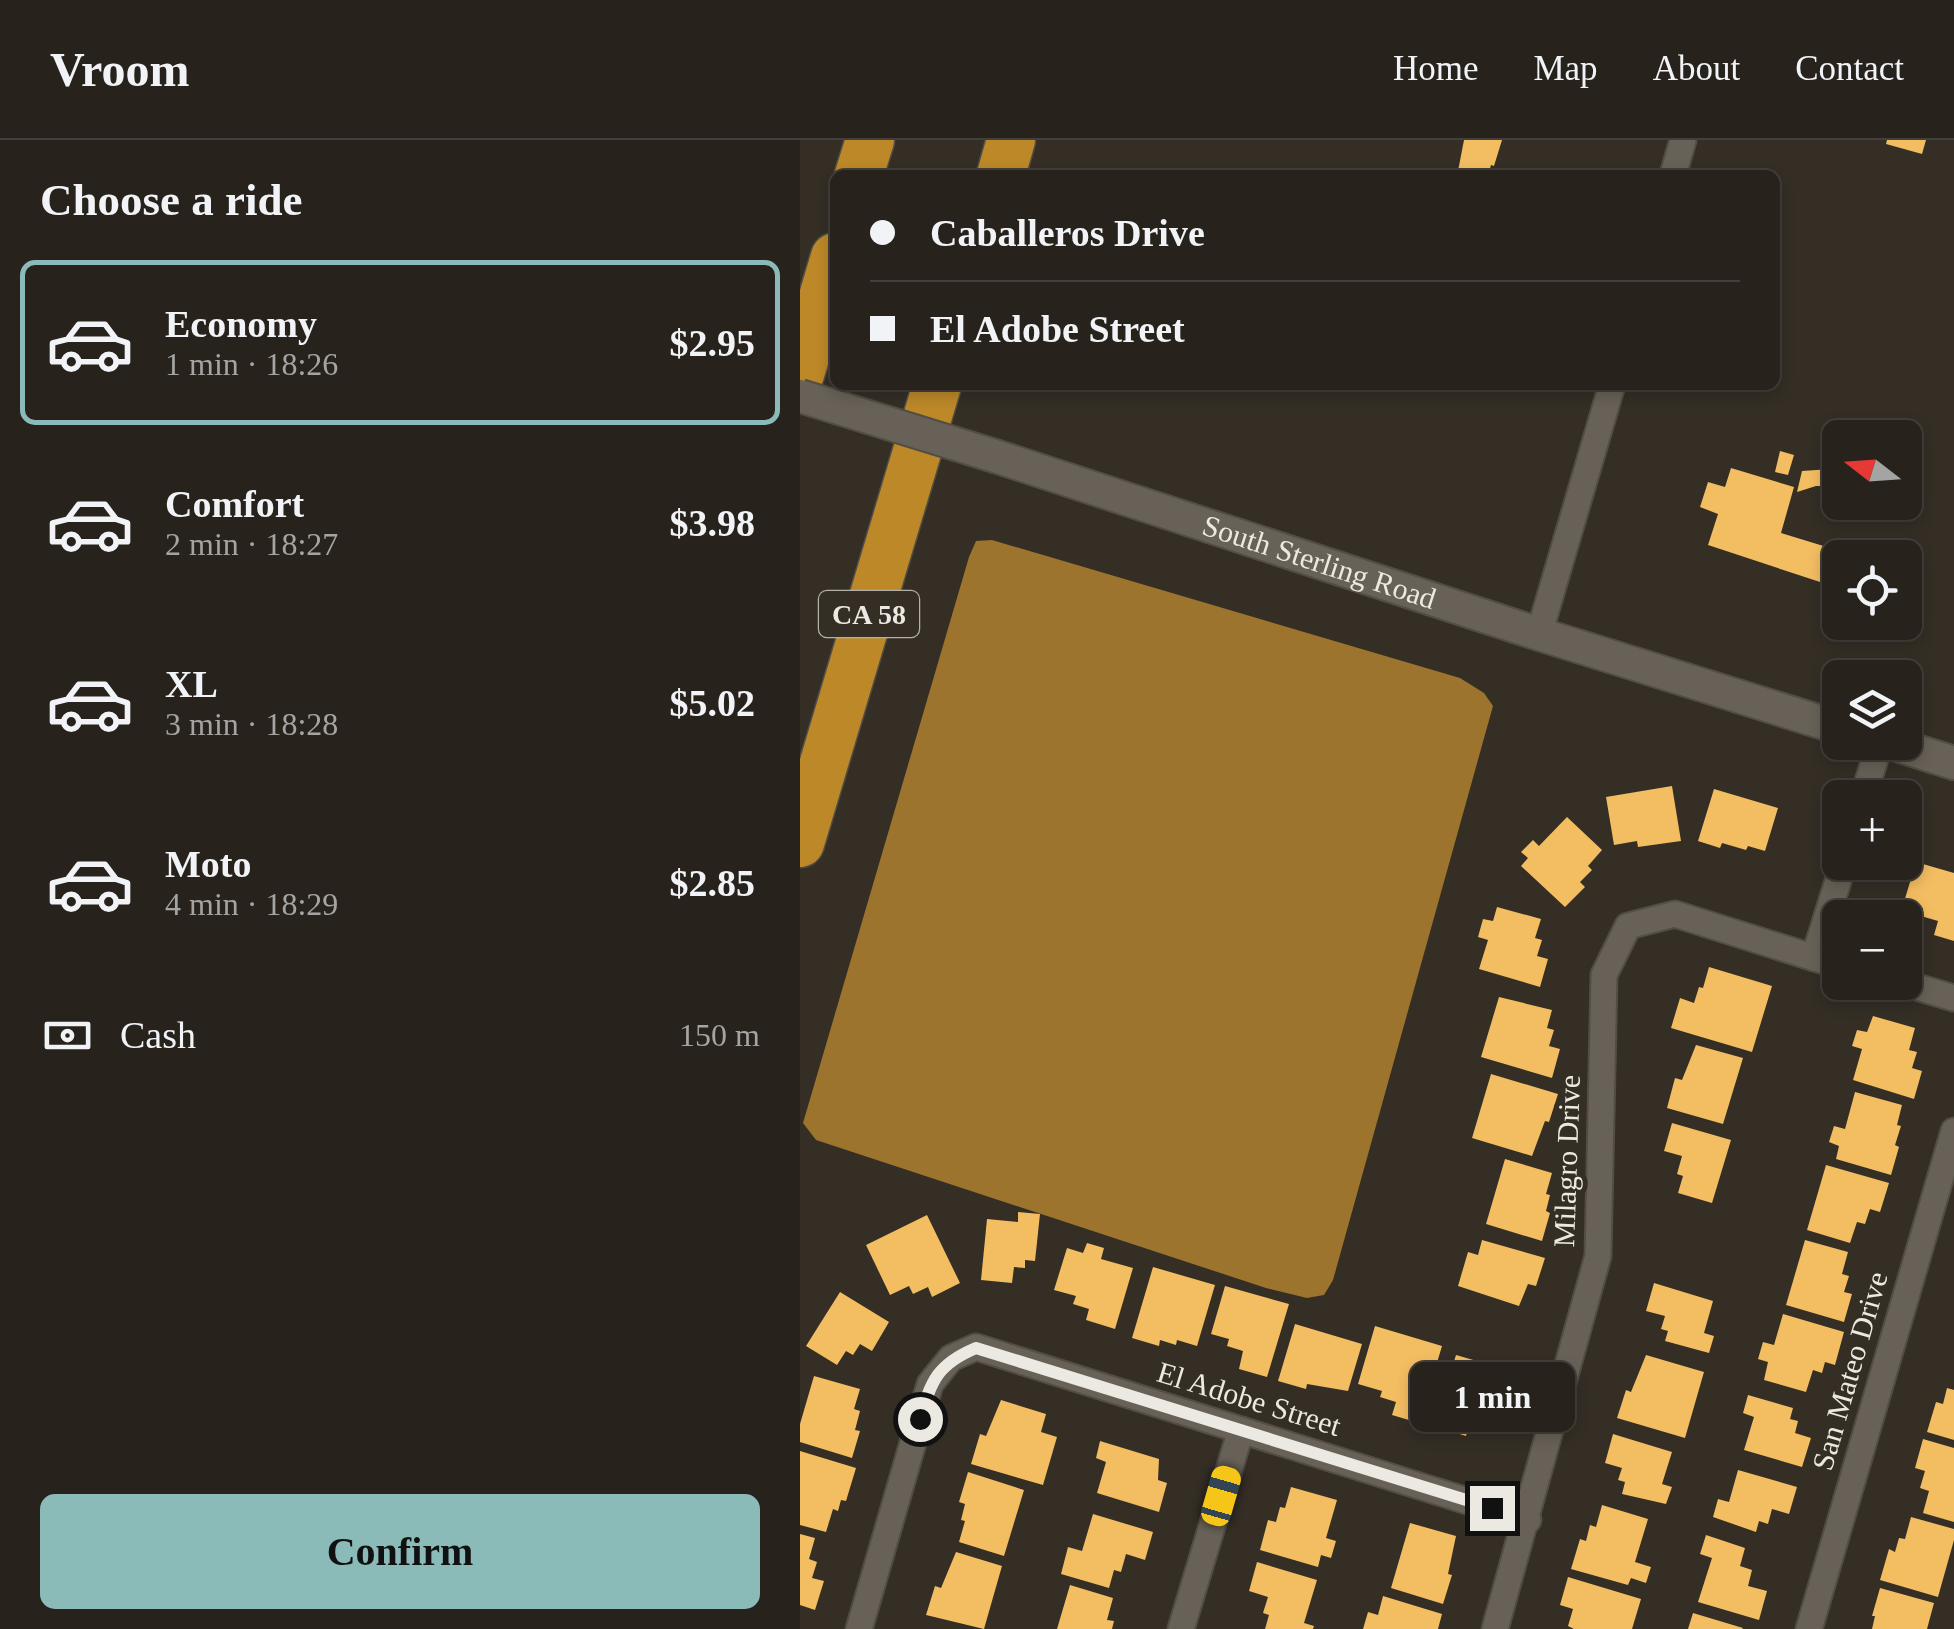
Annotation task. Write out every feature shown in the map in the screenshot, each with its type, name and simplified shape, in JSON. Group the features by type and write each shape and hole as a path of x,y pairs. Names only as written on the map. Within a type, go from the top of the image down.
{"highway":[{"path":"861,170 870,140"},
{"path":"1003,170 1012,140"},
{"path":"800,374 830,273"},
{"name":"CA 58","path":"800,843 936,390"}],"street":[{"path":"1674,170 1683,140"},
{"path":"1540,634 1611,390"},
{"name":"South Sterling Road","path":"800,396 1822,722"},
{"path":"1922,752 1954,762"},
{"path":"1822,960 1814,958 1838,880"},
{"name":"Milagro Drive","path":"1495,1629 1598,1256 1604,975 1628,926 1675,914 1814,958"},
{"path":"1922,989 1954,998"},
{"name":"San Mateo Drive","path":"1810,1629 1954,1131"},
{"name":"El Adobe Street","path":"859,1629 930,1384 951,1358 976,1348 1528,1520"},
{"path":"1181,1629 1241,1430"}],"shaded area":[{"path":"992,540 1460,678 1484,693 1493,706 1333,1280 1324,1295 1307,1298 1266,1288 816,1140 803,1123 969,557 976,541"}],"building":[{"path":"1464,140 1502,140 1490,170 1458,170"},
{"path":"1887,140 1926,140 1922,154 1886,144"},
{"path":"1780,451 1794,455 1788,475 1775,472"},
{"path":"1731,468 1794,487 1781,533 1822,546 1820,582 1708,545 1718,514 1700,507 1708,482 1725,487"},
{"path":"1822,470 1822,486 1797,492 1802,471"},
{"path":"1672,786 1681,841 1638,847 1637,841 1614,845 1606,797"},
{"path":"1714,789 1778,808 1765,851 1722,843 1720,848 1698,841"},
{"path":"1567,817 1602,850 1588,866 1592,870 1580,882 1585,887 1565,907 1521,866 1528,858 1521,852 1533,840 1539,846"},
{"path":"1922,864 1954,873 1954,941 1934,935 1938,921 1922,916 1922,900 1905,900 1911,880 1922,880"},
{"path":"1497,907 1541,919 1535,938 1542,940 1537,956 1548,959 1540,987 1479,969 1488,940 1478,937 1483,919 1493,921"},
{"path":"1709,967 1772,986 1752,1052 1671,1028 1680,998 1694,1003"},
{"path":"1499,997 1552,1010 1547,1028 1554,1030 1549,1046 1560,1049 1552,1078 1481,1057"},
{"path":"1873,1016 1915,1028 1909,1050 1917,1052 1912,1068 1922,1071 1914,1099 1853,1080 1862,1049 1852,1046 1857,1030 1867,1032"},
{"path":"1696,1045 1743,1058 1723,1124 1667,1108 1675,1078 1682,1080"},
{"path":"1491,1074 1558,1094 1532,1156 1472,1138"},
{"path":"1855,1092 1902,1105 1895,1145 1899,1147 1891,1175 1836,1159 1839,1146 1829,1142 1834,1126 1845,1129"},
{"path":"1672,1123 1731,1140 1712,1203 1678,1193 1683,1176 1677,1174 1682,1156 1664,1151"},
{"path":"1505,1159 1552,1173 1546,1194 1550,1195 1546,1211 1550,1213 1542,1241 1486,1224"},
{"path":"1826,1165 1889,1183 1880,1212 1870,1209 1865,1224 1857,1222 1850,1243 1807,1230"},
{"path":"1018,1212 1040,1214 1035,1261 1025,1260 1025,1268 1014,1267 1012,1283 981,1280 987,1219 1018,1222"},
{"path":"927,1215 960,1283 932,1297 928,1287 913,1294 909,1286 890,1295 866,1245"},
{"path":"1482,1240 1545,1258 1536,1286 1528,1284 1519,1306 1458,1286 1468,1252 1478,1255"},
{"path":"1805,1240 1848,1252 1842,1274 1849,1276 1844,1292 1852,1294 1844,1322 1786,1305"},
{"path":"1087,1243 1104,1248 1101,1259 1133,1268 1115,1329 1086,1320 1089,1309 1073,1304 1076,1296 1054,1290 1067,1248 1083,1253"},
{"path":"1153,1267 1215,1285 1197,1346 1160,1340 1159,1346 1132,1338"},
{"path":"1654,1283 1713,1301 1704,1333 1714,1336 1709,1353 1665,1341 1668,1331 1661,1329 1665,1316 1646,1311"},
{"path":"1225,1286 1289,1304 1267,1377 1239,1369 1243,1351 1227,1346 1229,1339 1211,1334"},
{"path":"840,1292 889,1322 872,1351 860,1344 853,1355 846,1351 837,1365 806,1346"},
{"path":"1783,1314 1844,1332 1835,1365 1825,1362 1822,1373 1813,1370 1806,1392 1764,1380 1768,1362 1758,1359 1763,1342 1774,1345"},
{"path":"1295,1324 1362,1344 1348,1391 1307,1384 1306,1389 1278,1381"},
{"path":"1375,1326 1442,1346 1419,1423 1392,1415 1396,1402 1380,1397 1382,1391 1358,1384"},
{"path":"1456,1355 1522,1374 1506,1427 1486,1421 1483,1431 1469,1426 1466,1436 1434,1426"},
{"path":"1646,1355 1704,1372 1685,1438 1617,1418 1626,1390 1631,1392"},
{"path":"814,1376 860,1389 854,1409 860,1411 855,1430 860,1431 852,1458 800,1442 800,1424"},
{"path":"1947,1388 1954,1390 1954,1440 1927,1432 1936,1402 1943,1404"},
{"path":"1748,1395 1793,1408 1790,1419 1798,1421 1795,1433 1811,1438 1802,1467 1744,1450 1754,1417 1743,1413"},
{"path":"1001,1400 1046,1414 1041,1432 1057,1437 1043,1485 971,1464 980,1434 986,1436"},
{"path":"1613,1434 1672,1452 1662,1484 1672,1487 1666,1504 1622,1494 1625,1482 1618,1480 1622,1468 1605,1463"},
{"path":"1923,1439 1954,1448 1954,1522 1923,1513 1929,1491 1920,1488 1925,1471 1915,1468"},
{"path":"1100,1441 1159,1459 1158,1480 1167,1483 1159,1512 1097,1493 1106,1462 1096,1458"},
{"path":"800,1451 856,1468 846,1501 841,1500 838,1511 833,1509 826,1532 800,1525"},
{"path":"1738,1470 1797,1487 1789,1514 1772,1509 1768,1524 1759,1521 1756,1532 1713,1517 1718,1499 1729,1502"},
{"path":"968,1472 1024,1490 1004,1556 959,1542 965,1504 959,1502"},
{"path":"1291,1487 1337,1500 1326,1538 1336,1541 1331,1558 1321,1555 1318,1567 1260,1550 1268,1520 1276,1522"},
{"path":"1602,1505 1648,1519 1635,1562 1651,1567 1646,1583 1631,1578 1628,1585 1571,1569 1580,1539 1586,1541 1590,1525 1596,1527"},
{"path":"1093,1514 1153,1532 1145,1560 1126,1554 1121,1572 1114,1570 1109,1588 1061,1574 1068,1547 1082,1551"},
{"path":"1911,1517 1954,1529 1938,1597 1880,1580 1889,1549 1895,1552 1899,1538 1905,1539"},
{"path":"1410,1523 1456,1536 1448,1574 1452,1575 1443,1604 1391,1588"},
{"path":"800,1534 815,1538 809,1559 817,1562 812,1578 824,1581 815,1610 800,1605"},
{"path":"1706,1535 1745,1548 1740,1566 1752,1570 1748,1586 1767,1591 1759,1620 1698,1602 1712,1558 1700,1554"},
{"path":"956,1552 1002,1566 984,1629 926,1615 935,1586 941,1588"},
{"path":"1257,1562 1317,1580 1304,1623 1314,1626 1313,1629 1265,1629 1269,1615 1263,1613 1268,1597 1249,1591"},
{"path":"1568,1577 1641,1599 1632,1629 1568,1626 1573,1609 1560,1605"},
{"path":"1070,1585 1113,1598 1107,1620 1114,1621 1112,1629 1057,1629"},
{"path":"1880,1588 1934,1603 1927,1629 1872,1629"},
{"path":"1383,1596 1442,1614 1438,1629 1363,1629 1368,1612 1378,1615"},
{"path":"1693,1613 1743,1628 1688,1629"}],"route":[{"path":"920,1419 930,1384 951,1358 976,1348 1492,1508"}]}
